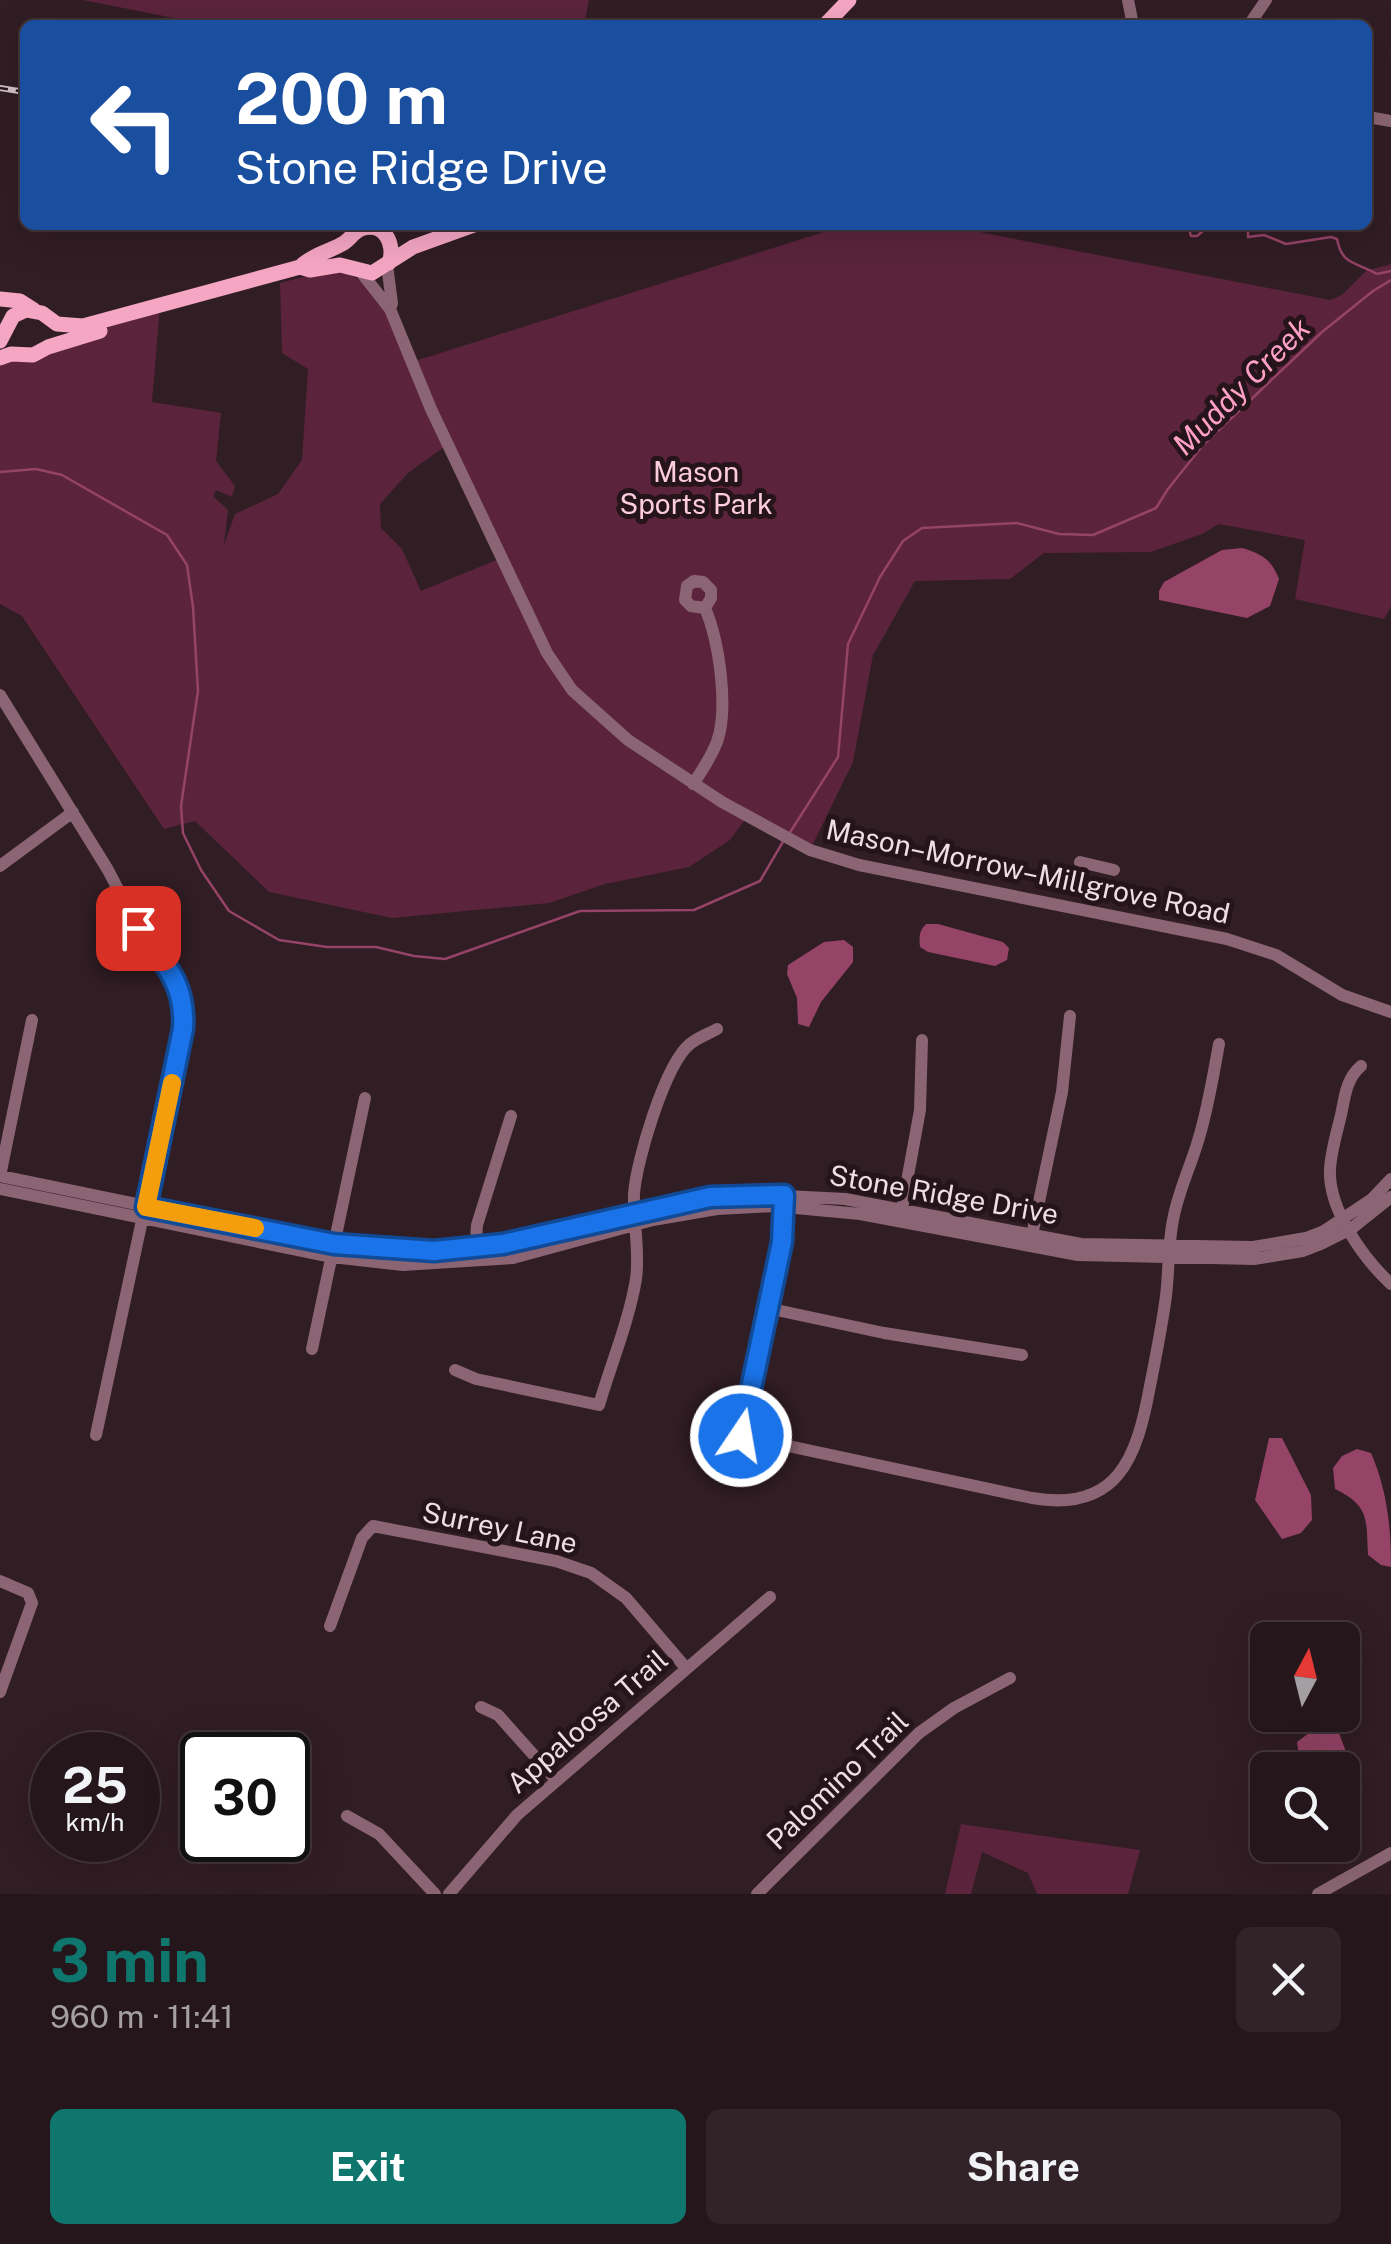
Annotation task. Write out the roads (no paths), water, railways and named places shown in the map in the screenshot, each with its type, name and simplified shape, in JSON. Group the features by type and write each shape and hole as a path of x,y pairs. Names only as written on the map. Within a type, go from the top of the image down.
{"main road":[{"path":"829,20 849,0"},
{"path":"300,268 362,230"},
{"path":"378,230 403,238 450,230"},
{"path":"22,354 9,343 3,329 13,316 26,310 70,326 125,317 300,268 332,265 378,272 413,247 459,230"},
{"path":"387,236 392,251 388,264"},
{"path":"348,242 347,256 358,270"},
{"path":"0,299 20,301 42,315 53,333 48,347"},
{"path":"0,358 33,355 110,328 125,317"}],"street":[{"name":"Mason–Morrow–Millgrove Road","path":"388,264 390,309"},
{"name":"Mason–Morrow–Millgrove Road","path":"358,270 390,309 450,451 557,669 603,721 694,784 770,831 810,850 858,865 1227,938 1276,955 1342,994 1391,1012"},
{"path":"694,784 716,745 721,714 716,642 705,608"},
{"path":"0,695 108,870 138,928 171,972 184,1006 183,1029 96,1435"},
{"path":"0,866 72,812"},
{"path":"1080,862 1114,870"},
{"path":"1031,1242 1062,1092 1070,1016"},
{"path":"0,1176 32,1020"},
{"path":"455,1370 476,1379 599,1405 635,1282 636,1174 669,1072 692,1042 717,1029"},
{"path":"901,1215 920,1110 922,1040"},
{"path":"785,1200 782,1242 741,1436 1032,1498 1085,1498 1111,1484 1136,1448 1162,1323 1182,1182 1203,1124 1219,1044"},
{"path":"1361,1066 1347,1086 1330,1167 1332,1192 1373,1266 1391,1284"},
{"path":"312,1349 366,1098"},
{"path":"476,1254 480,1213 510,1116"},
{"name":"Stone Ridge Drive","path":"0,1176 145,1213"},
{"name":"Stone Ridge Drive","path":"1348,1224 1391,1179"},
{"name":"Stone Ridge Drive","path":"0,1189 333,1251 434,1251 513,1258 636,1218 785,1200 845,1199 1078,1255 1270,1246 1348,1224 1391,1196"},
{"path":"767,1308 900,1336 1022,1355"},
{"name":"Surrey Lane","path":"330,1626 362,1538 373,1526 556,1561 592,1573 626,1598 686,1668"},
{"path":"0,1581 28,1592 32,1602 0,1692"},
{"name":"Appaloosa Trail","path":"448,1894 509,1824 556,1780 770,1597"},
{"name":"Palomino Trail","path":"757,1894 918,1734 954,1708 1010,1678"},
{"path":"481,1707 498,1715 556,1780"},
{"path":"347,1816 379,1834 436,1894"},
{"path":"1318,1894 1391,1853"}],"waterway":[{"path":"1189,230 1191,236 1204,230"},
{"path":"1248,230 1248,237 1264,235 1286,244 1331,237 1337,239 1351,262 1377,274 1391,271"},
{"name":"Muddy Creek","path":"789,834 838,757 848,644 880,577 903,541 922,528 1017,523 1059,534 1093,535 1156,508 1203,445 1322,332 1391,280"},
{"name":"Muddy Creek","path":"0,472 36,469 62,475 167,535 187,565 198,691 181,806 183,833 201,870 229,911 279,940 327,947 376,947 445,959 580,911 694,910 760,881 784,840"}],"railway":[{"path":"0,88 20,91"}],"park label":[{"name":"Mason Sports Park","path":"696,487"}]}
